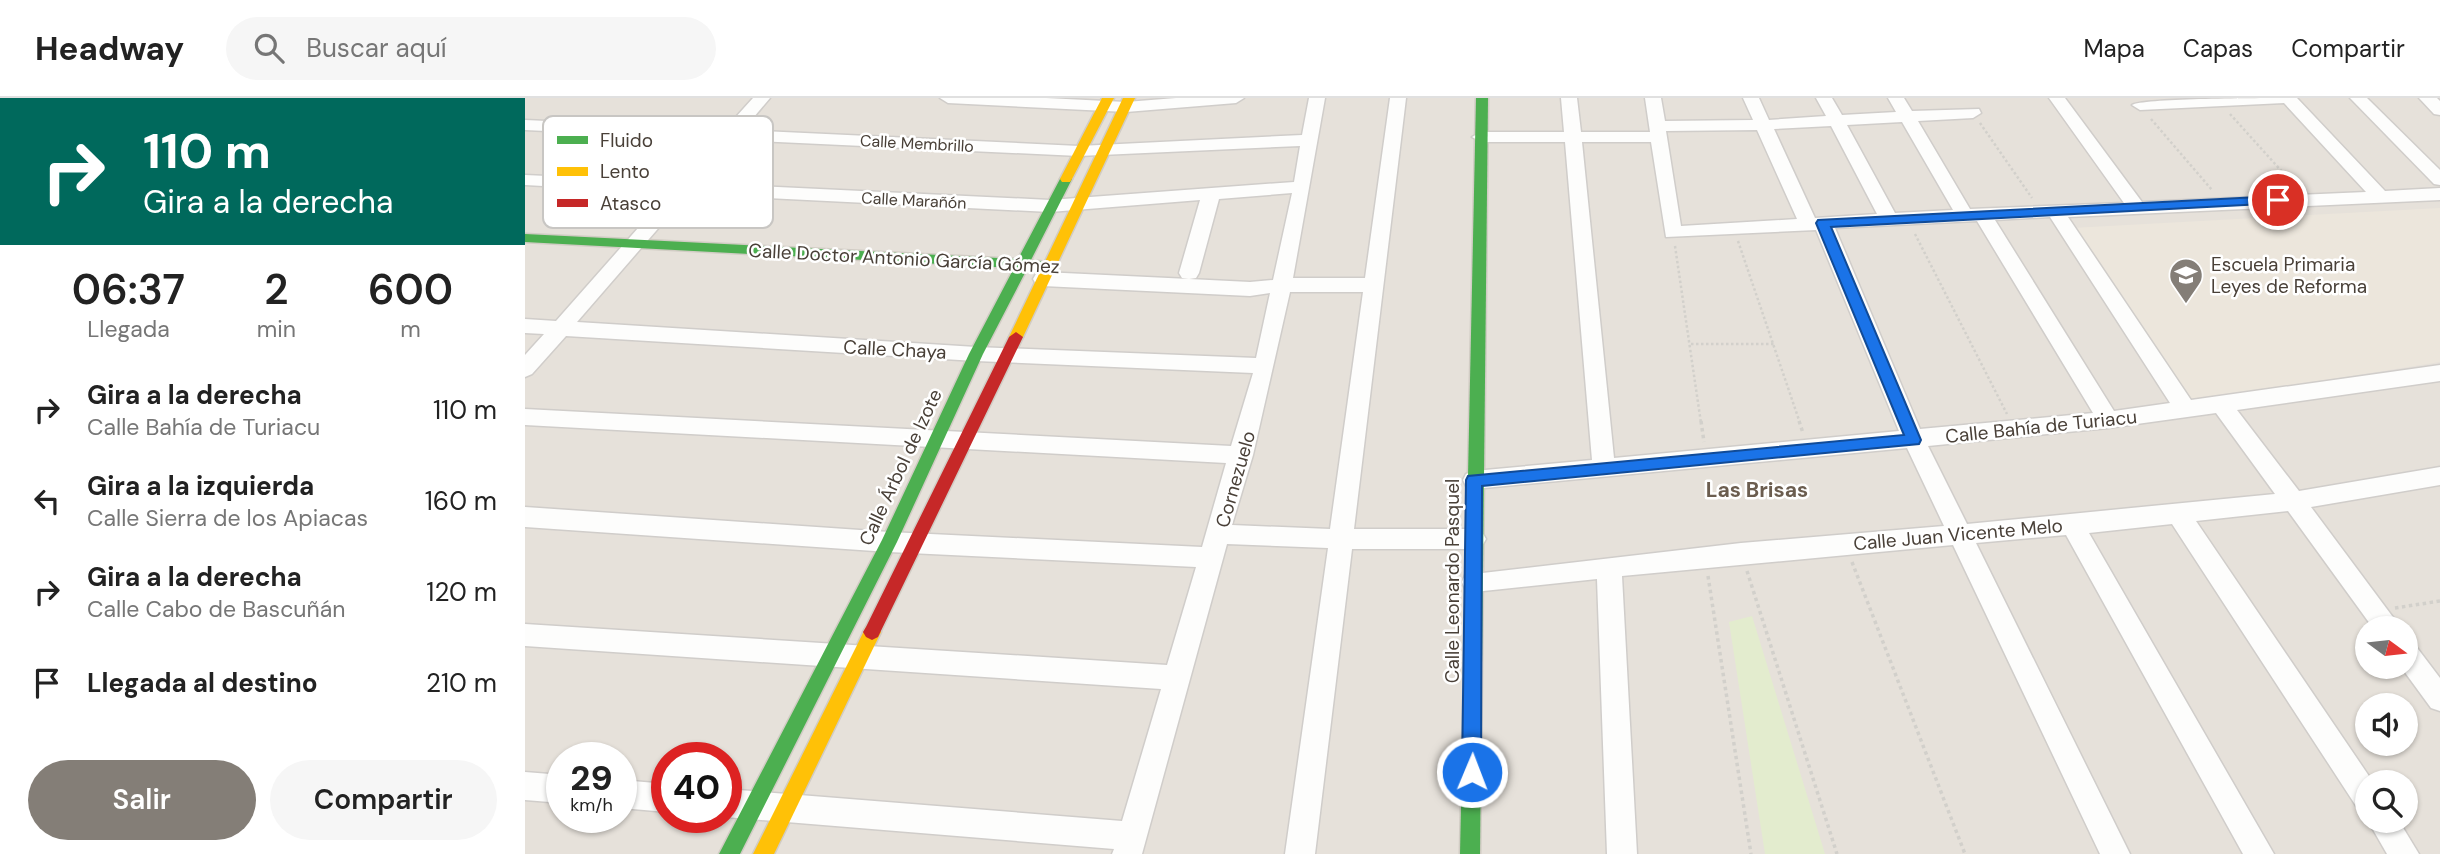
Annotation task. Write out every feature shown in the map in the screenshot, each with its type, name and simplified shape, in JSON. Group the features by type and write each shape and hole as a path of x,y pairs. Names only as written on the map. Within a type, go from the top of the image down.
{"street":[{"path":"747,116 762,98"},
{"path":"948,98 1128,103 1236,98"},
{"name":"Cornezuelo","path":"1129,845 1242,455 1265,366 1283,285 1317,98"},
{"path":"1300,854 1398,98"},
{"name":"Calle Leonardo Pasquel","path":"1470,854 1482,98"},
{"path":"1569,98 1604,468"},
{"path":"1653,98 1673,233 1898,218 2440,194"},
{"path":"1751,98 1816,224 1914,440 2115,854"},
{"path":"1823,98 1833,119 1898,218"},
{"path":"1896,98 2108,420"},
{"path":"2057,98 2137,208"},
{"path":"2140,105 2217,99 2286,98 2381,196"},
{"path":"2358,98 2440,180"},
{"path":"2427,98 2440,110"},
{"name":"Calle Árbol de Izote","path":"729,854 889,542 935,439 1050,206 1106,102"},
{"path":"763,854 1128,103"},
{"path":"1481,137 1572,138 1833,119 1973,113"},
{"name":"Calle Membrillo","path":"525,125 543,126"},
{"name":"Calle Membrillo","path":"773,135 1079,151 1309,140"},
{"name":"Calle Marañón","path":"525,180 543,181"},
{"name":"Calle Marañón","path":"773,192 1080,206 1302,187"},
{"path":"1189,273 1211,195"},
{"path":"2048,211 2186,410"},
{"path":"525,369 649,228"},
{"name":"Calle Doctor Antonio García Gómez","path":"525,238 628,252 1014,279 1046,272 1189,273 1253,278 1283,285"},
{"name":"Calle Doctor Antonio García Gómez","path":"525,253 628,252 1021,264 1046,272 1250,289 1283,285 1374,285"},
{"name":"Calle Chaya","path":"525,326 976,354 1265,366"},
{"name":"Calle Bahía de Turiacu","path":"1474,480 2108,420 2440,373"},
{"path":"2222,405 2379,616"},
{"path":"525,417 1242,455"},
{"name":"Calle Juan Vicente Melo","path":"1475,582 1741,553 2072,525 2293,501 2440,476"},
{"path":"2178,513 2355,779"},
{"path":"525,517 889,542 1212,558"},
{"path":"2072,525 2259,854"},
{"path":"1219,534 1339,539 1474,539"},
{"path":"1609,569 1622,854"},
{"path":"525,635 1178,678"},
{"path":"2419,670 2440,698"},
{"path":"525,786 546,788"},
{"path":"742,804 1129,845"},
{"path":"2390,833 2404,854"}],"path":[{"path":"2217,99 2306,198"},
{"path":"2140,105 2222,203"},
{"path":"1973,113 2048,211"},
{"path":"1898,218 2014,429"},
{"path":"1734,229 1808,449"},
{"path":"1673,233 1707,458"},
{"path":"1691,344 1774,344"},
{"path":"1844,543 1965,854"},
{"path":"1741,553 1837,854"},
{"path":"1705,557 1751,854"},
{"path":"2394,616 2440,601"}],"shaded area":[{"path":"525,98 2440,98 2440,854 525,854"},
{"path":"2440,208 2440,362 2187,402 2072,228"}],"green space":[{"path":"1752,616 1825,854 1765,854 1729,622"}],"traffic: fast":[{"path":"1470,854 1482,98"},
{"path":"729,854 889,542 976,354 1066,179"},
{"path":"525,238 1041,265"}],"traffic: slow":[{"path":"1066,179 1108,98"},
{"path":"1016,337 1129,98"},
{"path":"763,854 872,632"}],"traffic: jam":[{"path":"872,632 1016,337"}],"place":[{"name":"Escuela Primaria Leyes de Reforma","path":"2186,305"}],"district":[{"name":"Las Brisas","path":"1757,490"}],"route":[{"path":"1472,772 1474,480 1914,440 1823,223 2278,200"}]}
